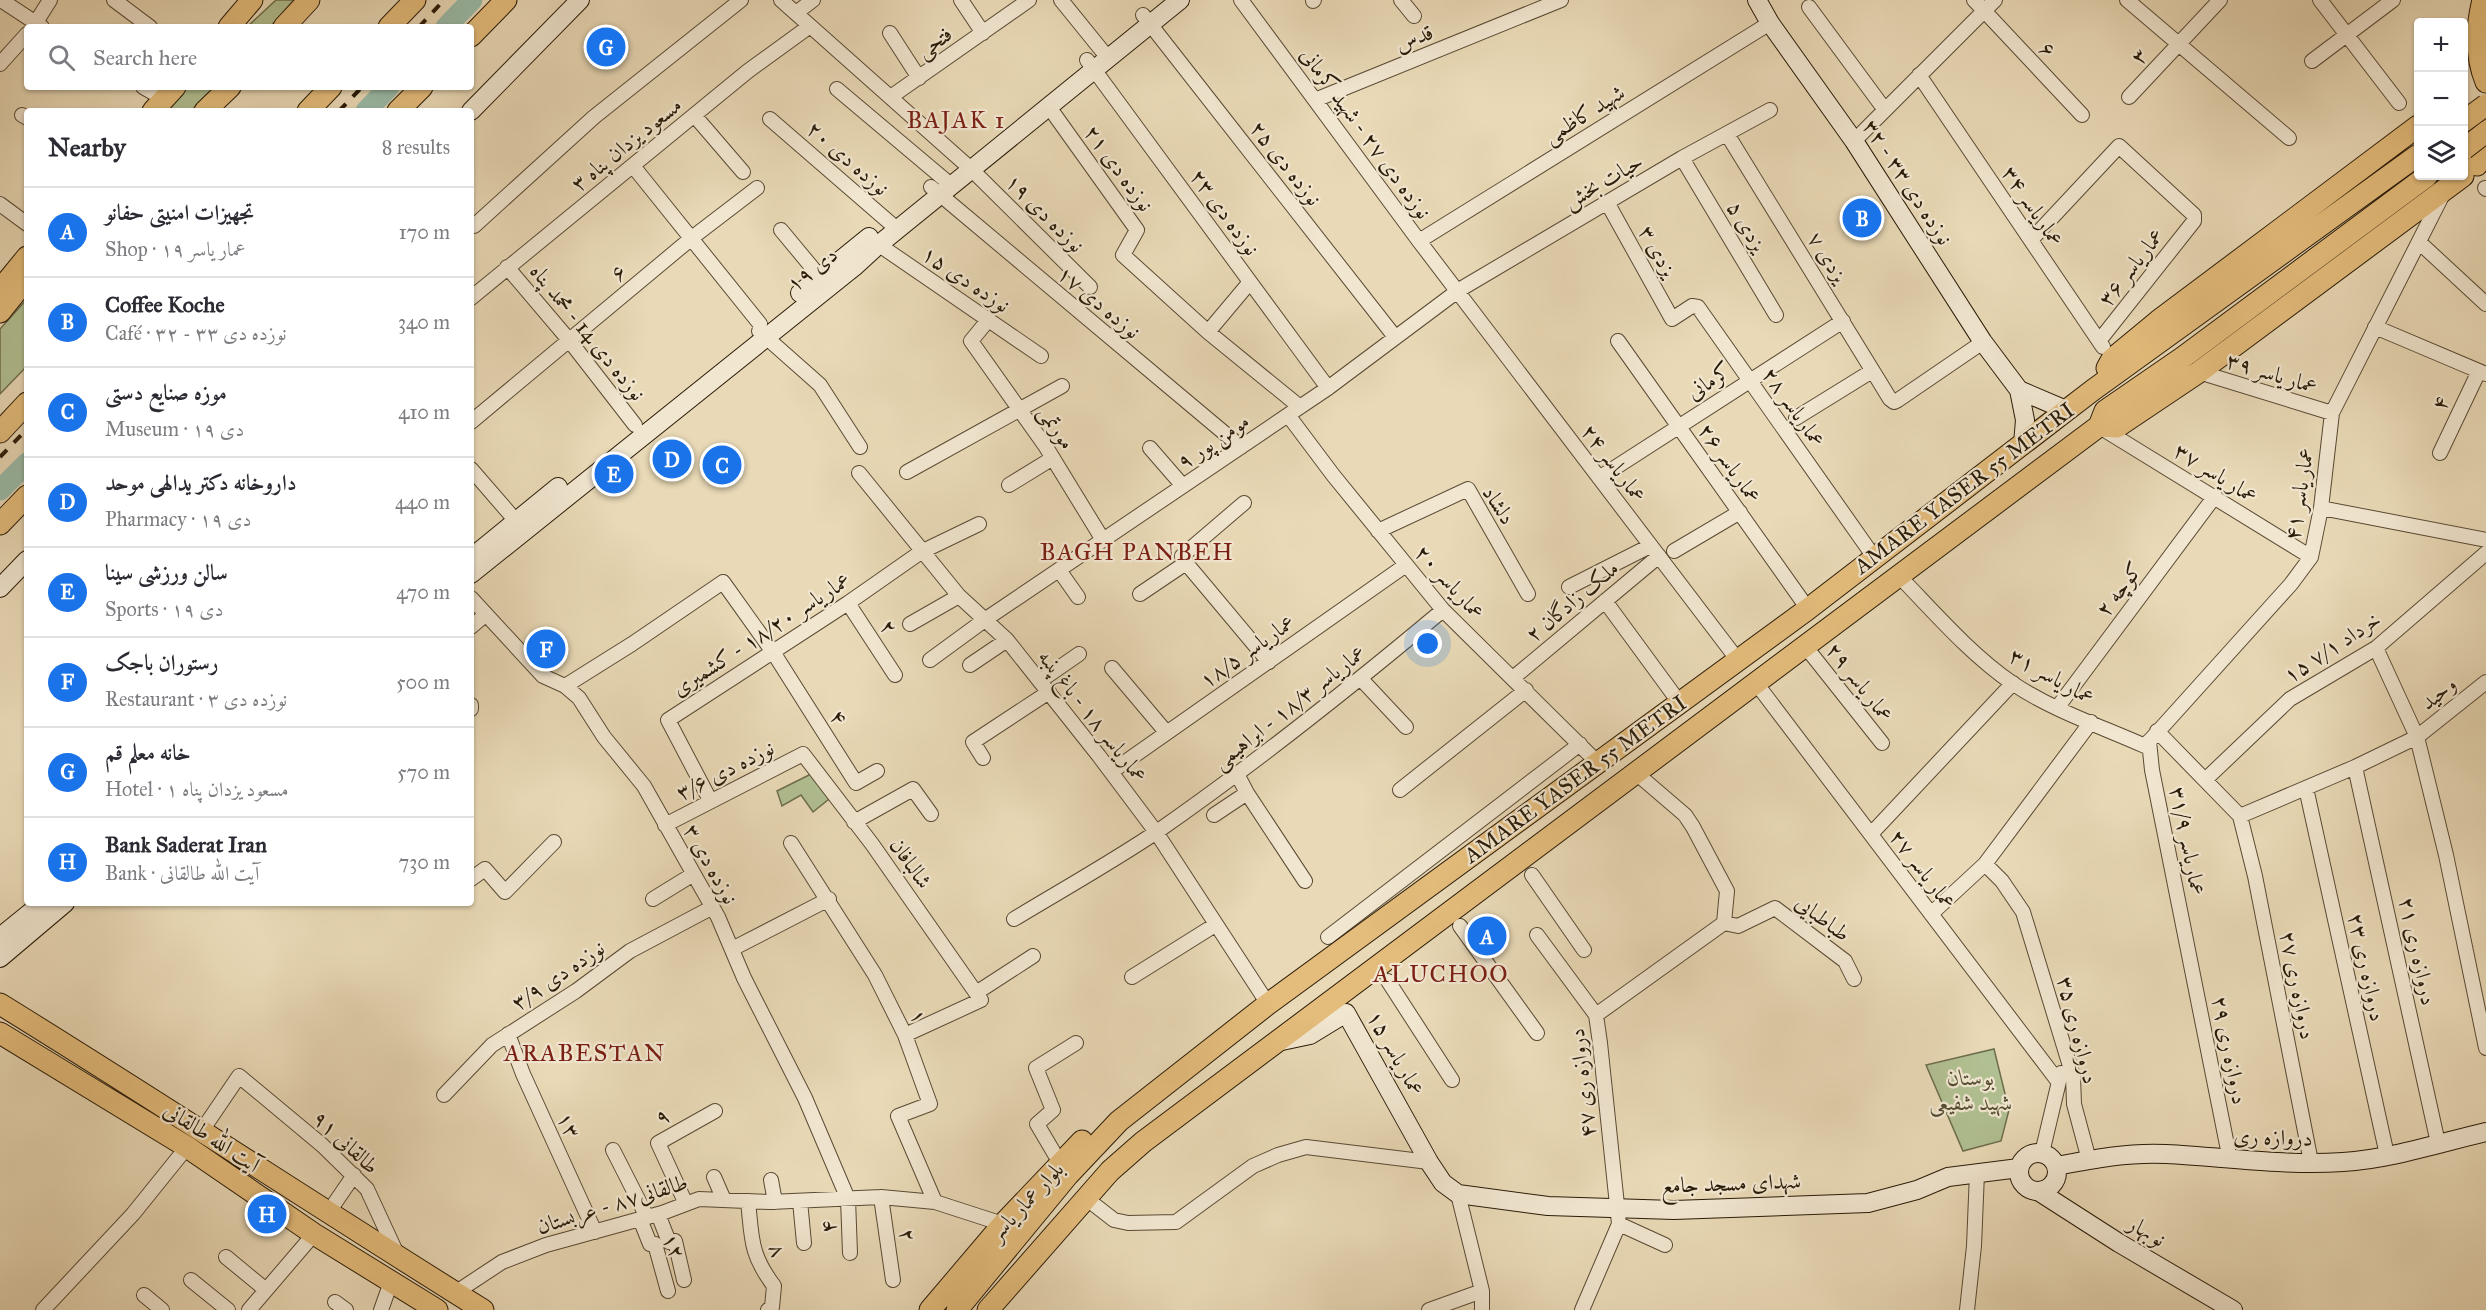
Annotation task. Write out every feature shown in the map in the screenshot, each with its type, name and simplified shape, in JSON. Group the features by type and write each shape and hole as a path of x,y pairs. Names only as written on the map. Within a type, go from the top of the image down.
{"main road":[{"path":"287,24 309,0"},
{"path":"392,24 415,0"},
{"path":"474,33 506,0"},
{"path":"474,108 580,0"},
{"name":"۱۹ دی","path":"1147,20 1162,0"},
{"name":"۱۹ دی","path":"474,556 521,526 760,330 820,277 873,241 1147,20 1180,0"},
{"name":"۳۲ - نوزده دی ۳۳","path":"1757,0 1770,23 1854,141 1983,342 2019,390"},
{"path":"2483,0 2477,43 2486,82"},
{"path":"231,24 247,1"},
{"path":"2468,58 2477,43"},
{"name":"۱۹ دی","path":"967,165 1049,107 1098,59"},
{"path":"311,108 328,90"},
{"path":"401,108 419,90"},
{"path":"2468,118 2486,105"},
{"path":"2468,115 2474,119 2484,136 2485,146 2468,172"},
{"path":"2093,390 2112,360 2158,321 2414,129"},
{"path":"2468,145 2486,132"},
{"name":"AMARE YASER 55 METRI","path":"1135,1109 1268,1004 1808,609 2066,410 2414,157"},
{"path":"2422,180 2104,411 2099,426 2117,428 2199,372 2458,180"},
{"name":"۱۹ دی","path":"474,571 521,526 636,425 760,330 854,267 873,241"},
{"path":"0,290 24,261"},
{"path":"0,312 24,283"},
{"path":"2019,390 2066,410"},
{"path":"2019,390 2025,420 2023,444"},
{"path":"0,432 24,406"},
{"name":"AMARE YASER 55 METRI","path":"1030,1264 1110,1171 1143,1142 2099,426"},
{"path":"0,524 24,499"},
{"path":"0,588 24,563"},
{"path":"0,937 38,906"},
{"path":"0,958 62,906"},
{"name":"آیت الله طالقانی","path":"0,1004 203,1129 327,1213 483,1310"},
{"name":"عمار یاسر ۱۵","path":"1275,1043 1310,1035 1346,1013 1429,1162 1451,1189"},
{"name":"آیت الله طالقانی","path":"0,1033 187,1147 314,1234 437,1310"},
{"name":"بلوار عمار یاسر","path":"930,1310 1003,1224 1060,1163 1108,1117 1135,1109"},
{"name":"بلوار عمار یاسر","path":"957,1310 1068,1175 1119,1121 1135,1109"},
{"name":"دروازه ری","path":"2057,1166 2089,1160 2164,1154 2230,1160 2358,1161 2486,1132"},
{"path":"2043,1153 2049,1155 2057,1166 2054,1184 2047,1190 2038,1191 2023,1184 2019,1168 2028,1155 2043,1153"},
{"name":"شهدای مسجد جامع","path":"1451,1189 1618,1217 1686,1210 1868,1203 1917,1190 1948,1177 2019,1168"},
{"name":"نوبهار","path":"2038,1191 2119,1244 2233,1310"},
{"path":"1009,1310 1030,1264"},
{"name":"بلوار عمار یاسر","path":"988,1310 1030,1264"}],"street":[{"path":"1,0 30,24"},
{"path":"37,24 50,0"},
{"path":"114,0 146,24"},
{"path":"474,226 594,117 741,0"},
{"name":"نوزده دی ۱۹","path":"782,0 967,165 1090,287"},
{"path":"796,13 813,0"},
{"path":"961,0 983,33"},
{"name":"فتحی","path":"892,96 1029,0"},
{"name":"نوزده دی ۲۳","path":"1061,0 1098,59 1250,282 1328,388"},
{"name":"نوزده دی ۲۷ - شهید کرمانی","path":"1241,0 1419,241 1459,290"},
{"path":"1401,0 1414,16"},
{"name":"قدس","path":"1315,100 1561,0"},
{"name":"۶","path":"1974,0 2082,115"},
{"path":"1854,141 1995,0"},
{"path":"2127,0 2289,138"},
{"path":"2179,45 2220,0"},
{"path":"2320,0 2399,103"},
{"path":"2312,61 2393,0"},
{"path":"1809,7 1885,110"},
{"name":"نوزده دی ۲۵","path":"1147,20 1395,337"},
{"name":"شهید کاظمی","path":"1419,241 1770,23"},
{"name":"۳ مسعود یزدان پناه","path":"474,295 748,71 810,26"},
{"path":"890,33 919,78"},
{"path":"0,64 24,39"},
{"name":"۳","path":"2129,97 2179,45"},
{"name":"عماریاسر ۳۴","path":"1919,75 2112,360"},
{"name":"نوزده دی ۱۷","path":"837,89 941,186 1242,447"},
{"path":"148,90 164,99"},
{"name":"نوزده دی ۲۱","path":"1049,107 1137,230 1123,255"},
{"name":"حیات بخش","path":"1459,290 1608,204 1682,158 1770,110"},
{"path":"694,115 743,172"},
{"name":"نوزده دی ۲۰","path":"770,119 893,225"},
{"name":"یزدی ۷","path":"1727,134 1872,371 1894,402 1983,342"},
{"name":"عماریاسر ۳۶","path":"2031,240 2119,146 2195,218 2099,341"},
{"name":"یزدی ۵","path":"1682,158 1776,315"},
{"path":"633,166 693,237 760,330 820,385 860,447"},
{"name":"عمار یاسر ۴۱","path":"2150,739 2290,584 2311,557 2321,508 2332,413 2420,243 2462,180"},
{"name":"۶","path":"474,420 693,237 757,188"},
{"path":"0,204 24,222"},
{"name":"یزدی ۳","path":"1608,204 1672,319"},
{"path":"781,230 820,277"},
{"name":"نوزده دی ۱۵","path":"873,241 1041,356"},
{"path":"2420,243 2486,304"},
{"name":"عماریاسر ۲۰","path":"1123,255 1294,411 1378,531 1443,610 1597,762"},
{"name":"نوزده دی 14 - محمد پناه","path":"507,267 569,340 636,425"},
{"path":"1208,332 1250,282"},
{"name":"مومن پور ۹","path":"930,660 1328,388 1459,290"},
{"name":"عماریاسر ۲۴","path":"1459,290 1737,659"},
{"name":"عماریاسر ۲۸","path":"1672,319 1695,304 1874,557"},
{"name":"مورتمی","path":"988,319 971,341 1053,458 1103,540"},
{"name":"کرمانی","path":"1599,478 1843,321"},
{"path":"2375,327 2482,372"},
{"name":"عماریاسر ۲۶","path":"1618,341 1808,609"},
{"path":"1796,418 1872,371"},
{"name":"عمار یاسر ۳۹","path":"2199,372 2332,413"},
{"name":"۴","path":"2440,453 2482,372"},
{"path":"907,472 1021,411 1062,386"},
{"name":"عمار یاسر ۳۷","path":"2099,426 2311,557"},
{"path":"1150,448 1183,486"},
{"path":"1009,485 1053,458"},
{"path":"474,472 521,526"},
{"name":"عماریاسر ۱۸ - باغ پنبه","path":"860,473 921,552 959,596 973,612 986,620 1007,640 1045,686 1156,832 1268,1004"},
{"name":"دلشاد","path":"1378,531 1468,489 1528,594"},
{"name":"کوچه ۲","path":"2057,708 2215,496"},
{"path":"1244,503 1182,556 1269,662"},
{"path":"2321,508 2486,540"},
{"path":"1674,550 1740,512"},
{"name":"عماریاسر ۱۸/۲۰ - کشمیری","path":"710,800 668,720 848,603 921,552 979,524"},
{"path":"1569,587 1655,551"},
{"name":"۲ ملک زادگان","path":"1513,678 1605,601 1655,551"},
{"name":"۱۵ خرداد ۷/۱","path":"2205,780 2290,699 2376,648 2486,553"},
{"path":"1140,594 1186,562"},
{"name":"عماریاسر ۱۸/۵","path":"1111,772 1406,565"},
{"path":"1059,570 1078,597"},
{"name":"عمار یاسر ۳۱","path":"1899,576 1971,650 2013,683 2057,708 2091,722 2150,739"},
{"path":"564,686 632,645 723,582 773,652"},
{"path":"910,624 959,596"},
{"path":"1605,601 1678,702"},
{"name":"نوزده دی ۳","path":"474,602 543,676 564,686 579,698 604,737 644,786 732,949 744,978 805,1098 848,1198"},
{"name":"۲","path":"848,603 895,675"},
{"name":"عماریاسر ۱۸/۳ - ابراهیمی","path":"1014,920 1156,832 1237,774 1361,679 1443,610"},
{"path":"474,624 485,615"},
{"path":"970,665 1007,640"},
{"name":"عمار یاسر ۲۹","path":"1805,646 1882,743"},
{"path":"2376,648 2417,737 2446,855 2486,1048"},
{"name":"۴","path":"773,652 856,783 877,771"},
{"path":"982,758 973,742 1045,686 1079,654"},
{"path":"1112,668 1166,732"},
{"path":"1361,679 1406,727"},
{"name":"وحید","path":"2240,816 2355,767 2417,737 2486,682"},
{"name":"عمار یاسر ۲۷","path":"1756,683 2057,1080"},
{"path":"1871,834 2013,683"},
{"path":"1400,790 1526,690"},
{"path":"1931,914 1985,864 2091,722"},
{"path":"2150,739 2205,780 2240,816"},
{"name":"عماریاسر ۳۱/۹","path":"2150,739 2188,949"},
{"path":"1328,937 1580,744"},
{"name":"نوزده دی ۳/۶","path":"665,825 803,754"},
{"name":"شالبافان","path":"803,754 979,997"},
{"name":"دروازه ری ۲۱","path":"2355,767 2438,1143"},
{"path":"1596,1015 1724,923 1727,891 1693,827 1685,815 1636,773"},
{"path":"1237,774 1246,793 1305,881"},
{"name":"دروازه ری ۲۳","path":"2306,788 2387,1155"},
{"path":"854,822 913,789 931,814"},
{"path":"1214,815 1246,793"},
{"name":"دروازه ری ۲۷","path":"2240,816 2255,876 2311,1162"},
{"path":"474,877 485,869 505,892 554,842"},
{"name":"۱","path":"791,843 829,898 875,975 905,1035 930,1104 898,1116 935,1202"},
{"name":"دروازه ری ۳۵","path":"1985,864 2017,900 2034,945 2072,1072 2074,1104 2089,1160"},
{"path":"653,899 692,875"},
{"path":"1532,875 1584,950"},
{"path":"732,949 829,898"},
{"name":"نوزده دی ۳/۹","path":"444,1095 492,1045 576,991 630,951 711,908"},
{"name":"طباطبایی","path":"1724,923 1738,926 1774,908 1845,961 1854,979"},
{"path":"1132,976 1215,925"},
{"path":"1460,926 1537,1034"},
{"name":"دروازه ری ۴۷","path":"1537,935 1596,1015 1618,1217"},
{"name":"دروازه ری ۲۹","path":"2188,949 2230,1160"},
{"path":"905,1035 979,997 1033,956"},
{"path":"1388,981 1452,1080"},
{"name":"۱۳","path":"508,1034 523,1074 595,1232"},
{"path":"1060,1163 1037,1124 1053,1110 1036,1068 1076,1043"},
{"path":"2043,1153 2057,1080 2063,1071 2072,1072"},
{"name":"طالقانی ۹۱","path":"203,1129 239,1076 322,1145 367,1189 400,1259"},
{"name":"۹","path":"686,1204 658,1143 715,1111"},
{"path":"43,1310 133,1214 187,1147"},
{"path":"1087,1198 1114,1220 1165,1224 1176,1222 1253,1166 1278,1155 1306,1147 1429,1162"},
{"path":"613,1150 648,1217 669,1242 675,1241 684,1280"},
{"path":"1967,1310 1974,1246 1977,1173"},
{"path":"327,1213 354,1175"},
{"path":"714,1177 724,1200"},
{"path":"771,1180 775,1202"},
{"path":"1451,1189 1482,1291 1482,1310"},
{"name":"۲","path":"881,1197 893,1280"},
{"name":"طالقانی۸۷ - عربستان","path":"455,1293 502,1262 546,1245 648,1217 699,1199 775,1202 881,1197 935,1202 1003,1224"},
{"name":"۴","path":"848,1198 850,1253"},
{"name":"۸","path":"748,1201 753,1251 760,1267 774,1286 772,1307 768,1310"},
{"path":"800,1201 804,1243"},
{"name":"۱۲","path":"648,1217 650,1244 655,1244 668,1290"},
{"path":"1582,1310 1618,1217 1665,1245"},
{"path":"249,1310 314,1234"},
{"path":"226,1257 266,1290"},
{"path":"191,1280 228,1310"},
{"path":"381,1310 391,1282"},
{"path":"1429,1310 1482,1291"},
{"path":"144,1295 162,1310"}],"green space":[{"path":"276,0 294,0 273,24 250,24"},
{"path":"182,90 211,90 194,108 166,108"},
{"path":"24,302 24,369 0,394 0,329"},
{"path":"811,774 829,799 813,812 801,795 782,806 777,791"},
{"name":"بوستان شهید شفیعی","path":"1994,1049 2009,1110 2001,1141 1963,1151 1926,1065"}],"waterway":[{"path":"449,24 472,0"},
{"path":"369,108 386,90"},
{"path":"0,490 24,466"}],"railway":[{"path":"422,24 444,0"},
{"path":"342,108 359,90"},
{"path":"0,457 24,432"}],"place":[{"name":"خانه معلم قم","path":"606,47"},
{"name":"Coffee Koche","path":"1862,218"},
{"name":"داروخانه دکتر یدالهی موحد","path":"672,459"},
{"name":"موزه صنایع دستی","path":"722,465"},
{"name":"سالن ورزشی سینا","path":"614,474"},
{"name":"رستوران باجک","path":"546,649"},
{"name":"تجهیزات امنیتی حفانو","path":"1487,936"},
{"name":"Bank Saderat Iran","path":"267,1214"}],"district":[{"name":"BAJAK 1","path":"956,120"},
{"name":"BAGH PANBEH","path":"1137,552"},
{"name":"ALUCHOO","path":"1441,974"},
{"name":"ARABESTAN","path":"585,1053"}]}
